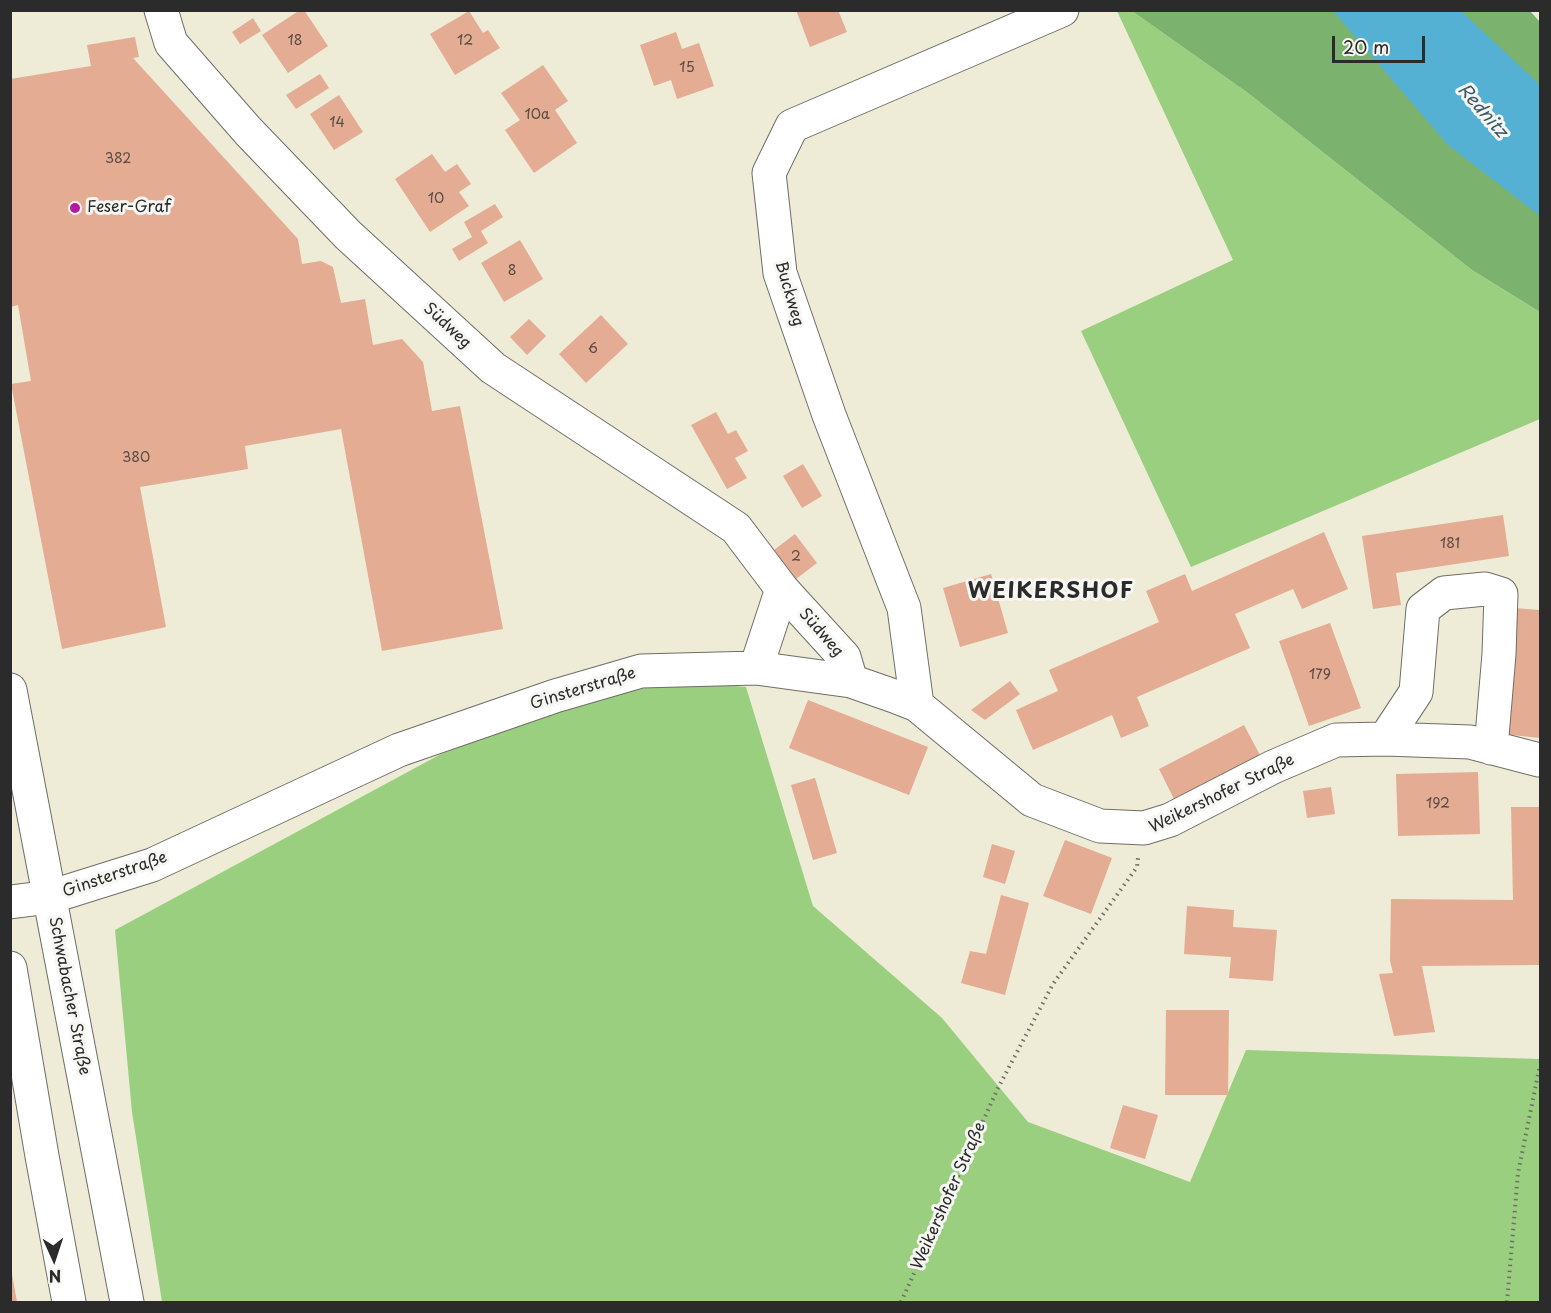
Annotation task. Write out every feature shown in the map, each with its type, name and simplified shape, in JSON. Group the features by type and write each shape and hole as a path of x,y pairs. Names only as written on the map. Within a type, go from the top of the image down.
{"street":[{"name":"Südweg","path":"161,10 171,43 248,131 348,235 493,368 736,528 782,589 844,657 850,681"},
{"name":"Buckweg","path":"917,705 904,608 829,414 780,273 769,173 792,126 1062,10"},
{"name":"Südweg","path":"756,668 782,589"},
{"path":"1385,739 1416,692 1423,609 1444,593 1485,589 1501,594 1491,748"},
{"name":"Ginsterstraße","path":"10,902 50,897 152,865 399,750 555,696 641,671 756,668 850,681 917,705 1032,800 1100,826 1144,828"},
{"name":"Schwabacher Straße","path":"10,690 127,1302"},
{"name":"Weikershofer Straße","path":"1144,828 1170,820 1273,767 1336,740 1470,742 1539,760"},
{"path":"10,968 69,1302"}],"path":[{"name":"Weikershofer Straße","path":"901,1302 998,1088 1053,984 1137,867 1144,828"},
{"path":"1507,1302 1518,1173 1540,1065"}],"green space":[{"path":"1117,11 1132,11 1248,93 1472,270 1540,312 1540,419 1191,567 1081,331 1233,260"},
{"path":"1132,11 1530,11 1540,22 1540,312 1472,270 1248,93"},
{"path":"674,680 746,687 813,906 942,1018 1028,1122 1190,1182 1246,1050 1540,1059 1540,1302 162,1302 132,1112 115,930 441,754 552,712"}],"water":[{"name":"Rednitz","path":"1333,11 1461,11 1540,85 1540,216 1448,145"}],"building":[{"path":"300,10 304,10 328,46 288,73 262,35"},
{"path":"796,10 838,10 847,32 810,47"},
{"path":"469,11 483,33 488,30 500,48 455,75 430,34"},
{"path":"253,18 261,31 240,44 232,32"},
{"path":"676,32 682,49 699,43 714,86 677,99 671,80 654,86 640,45"},
{"path":"135,37 139,57 133,58 298,239 302,264 321,261 333,267 341,303 365,299 373,345 402,339 423,362 432,411 460,406 503,629 382,651 341,429 245,446 248,469 140,487 166,627 62,649 11,384 31,381 18,305 10,307 10,79 91,66 87,45"},
{"path":"543,65 568,101 555,110 577,143 534,173 505,130 520,120 501,93"},
{"path":"320,74 329,88 296,109 286,95"},
{"path":"339,95 363,132 334,150 310,114"},
{"path":"432,154 445,172 457,164 471,184 459,192 469,206 430,232 395,179"},
{"path":"495,204 503,217 481,231 488,243 459,261 452,249 472,237 464,222"},
{"path":"520,240 543,279 504,302 481,263"},
{"path":"601,315 628,344 586,383 559,354"},
{"path":"529,319 546,336 527,355 510,337"},
{"path":"716,412 728,434 736,430 748,451 735,458 747,478 727,489 691,425"},
{"path":"803,464 822,496 802,508 783,476"},
{"path":"1503,515 1509,556 1396,573 1401,605 1373,609 1362,536"},
{"path":"1324,532 1348,589 1302,609 1293,589 1235,614 1250,648 1137,697 1149,726 1121,738 1112,715 1033,750 1016,710 1058,691 1049,670 1159,622 1146,591 1185,574 1192,591"},
{"path":"795,534 817,563 796,579 774,550"},
{"path":"991,574 1008,633 960,647 943,588"},
{"path":"1514,608 1540,610 1540,738 1503,734"},
{"path":"1330,623 1361,708 1309,726 1279,641"},
{"path":"1010,681 1020,694 985,720 971,710"},
{"path":"808,700 928,747 909,795 789,748"},
{"path":"1244,725 1262,759 1176,803 1159,769"},
{"path":"1478,772 1480,834 1398,836 1396,774"},
{"path":"815,778 837,853 813,860 791,785"},
{"path":"1331,787 1335,814 1307,818 1303,791"},
{"path":"1511,807 1540,807 1540,965 1422,966 1435,1032 1394,1036 1379,974 1393,973 1390,961 1391,899 1513,900"},
{"path":"1065,840 1112,858 1091,914 1043,896"},
{"path":"992,844 1015,851 1005,884 983,877"},
{"path":"1001,895 1029,903 1005,995 961,983 970,951 986,954"},
{"path":"1187,906 1234,910 1233,927 1277,930 1273,981 1229,978 1231,957 1184,954"},
{"path":"1166,1010 1229,1010 1228,1095 1165,1095"},
{"path":"1123,1105 1158,1115 1145,1159 1110,1148"},
{"path":"12,1274 17,1302 10,1302"}],"place":[{"name":"Feser-Graf","path":"75,208"}],"district":[{"name":"WEIKERSHOF","path":"1051,592"}]}
